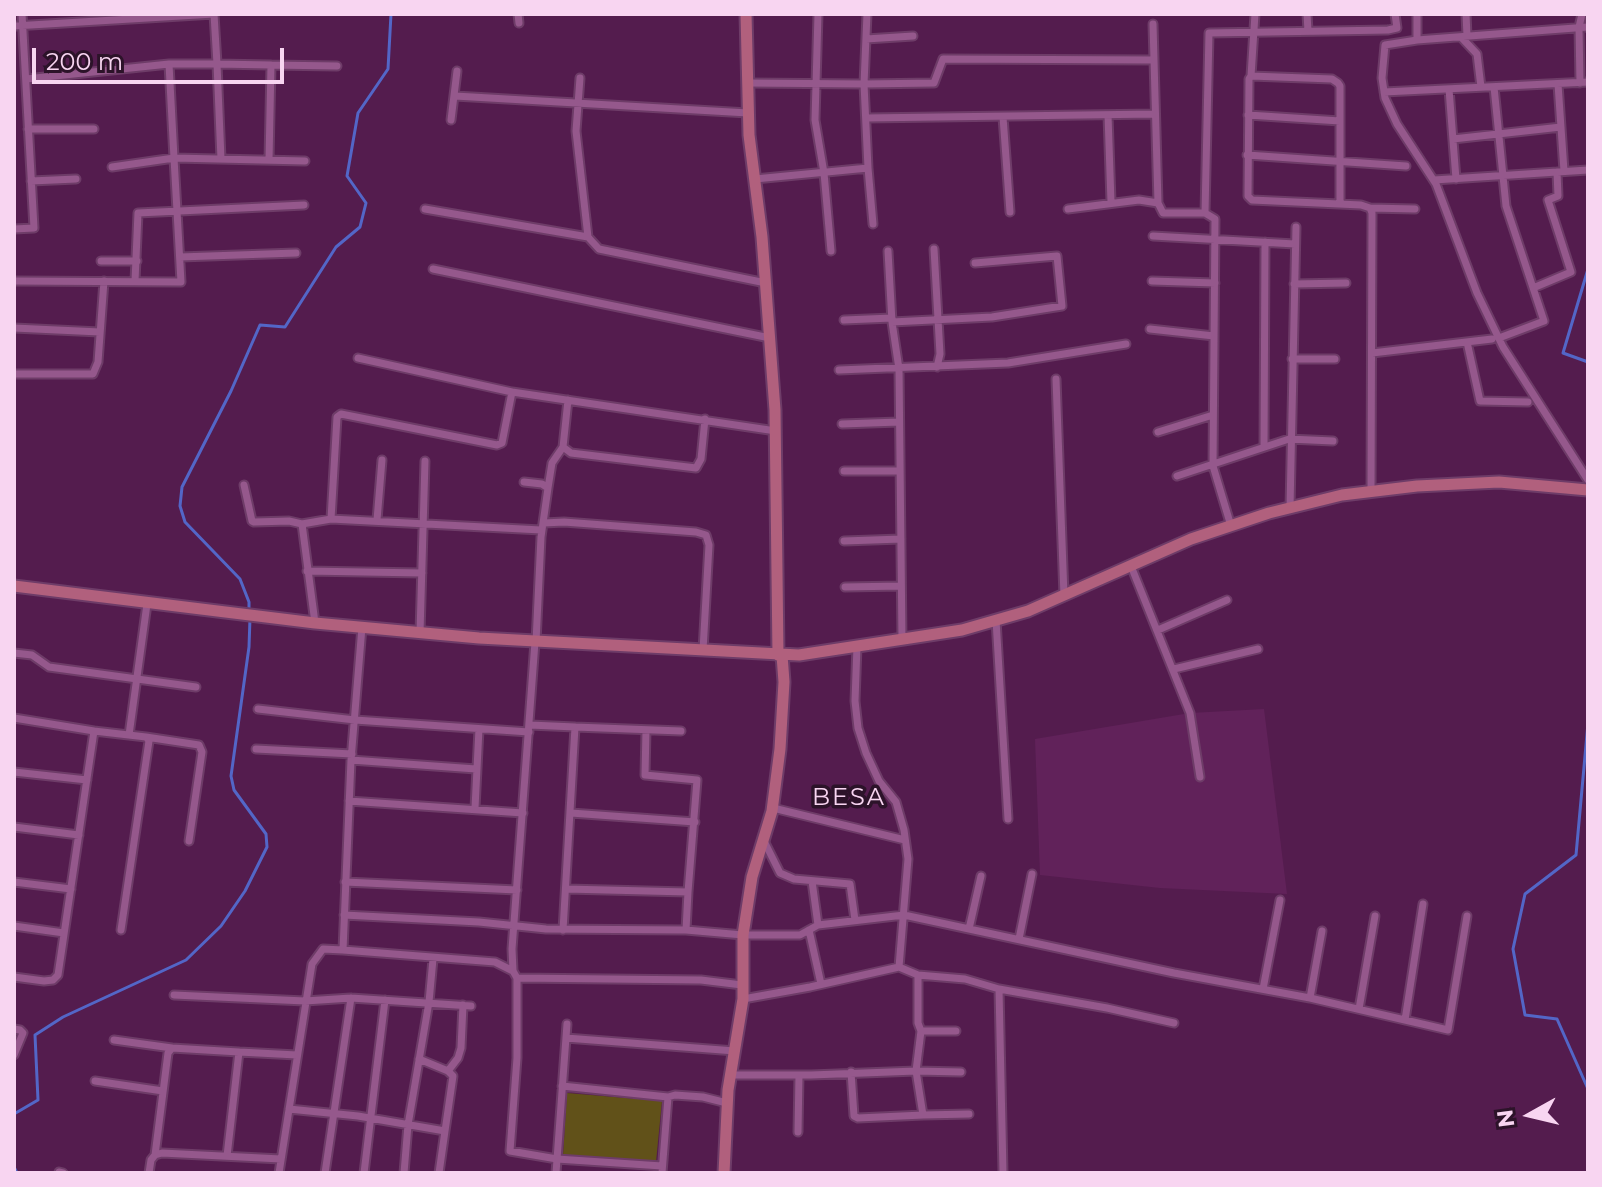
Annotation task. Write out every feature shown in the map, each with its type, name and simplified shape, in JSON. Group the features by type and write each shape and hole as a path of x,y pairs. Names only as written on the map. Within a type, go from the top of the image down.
{"street":[{"path":"14,229 34,228 26,79 18,25 22,14"},
{"path":"18,25 214,14 221,159"},
{"path":"724,1173 727,1103 743,999 743,935 752,877 773,808 784,682 780,655 776,431 766,283 748,113 747,14"},
{"path":"818,14 815,120 824,173 831,251"},
{"path":"867,14 864,84 873,224"},
{"path":"1255,14 1247,155 1247,193 1252,200 1415,209"},
{"path":"1307,14 1308,31"},
{"path":"1205,213 1209,33 1388,30 1397,28 1395,14"},
{"path":"1417,14 1417,40"},
{"path":"1466,14 1464,37 1477,54 1481,87"},
{"path":"1384,92 1584,82 1579,27 1582,14"},
{"path":"1153,24 1158,203 1163,213 1205,213 1215,219 1213,464 1231,526"},
{"path":"1385,45 1588,27"},
{"path":"1388,30 1382,78 1384,92 1397,124 1434,180 1496,339 1588,480"},
{"path":"866,39 913,36"},
{"path":"748,83 934,83 943,59 1154,60"},
{"path":"26,79 169,64 337,66"},
{"path":"14,281 181,282 169,64"},
{"path":"269,160 271,65"},
{"path":"451,120 457,71"},
{"path":"1251,76 1332,79 1340,86 1340,204"},
{"path":"580,78 576,131 588,237 599,249 766,283"},
{"path":"1533,288 1571,272 1548,200 1558,196 1561,172 1558,84"},
{"path":"1372,353 1496,339 1544,321 1506,206 1494,87"},
{"path":"1449,89 1456,179"},
{"path":"455,96 748,113"},
{"path":"866,118 1155,114"},
{"path":"1108,115 1111,202"},
{"path":"1248,115 1340,121"},
{"path":"1003,117 1010,212"},
{"path":"1453,139 1561,127"},
{"path":"28,129 94,129"},
{"path":"1247,155 1406,166"},
{"path":"112,167 174,158 305,161"},
{"path":"755,179 868,168"},
{"path":"1434,180 1588,170"},
{"path":"31,181 76,179"},
{"path":"1068,209 1139,200 1158,203"},
{"path":"135,281 138,213 304,205"},
{"path":"1370,208 1371,492"},
{"path":"425,209 588,237"},
{"path":"1290,508 1289,439 1296,227"},
{"path":"1153,236 1295,244"},
{"path":"1264,447 1265,242"},
{"path":"934,249 940,354 937,367"},
{"path":"888,251 892,320 899,369 902,640"},
{"path":"180,257 296,253"},
{"path":"844,320 992,317 1062,306 1057,256 975,263"},
{"path":"101,261 137,261"},
{"path":"433,269 770,338"},
{"path":"14,374 93,374 98,362 104,281"},
{"path":"1152,281 1215,283"},
{"path":"1294,284 1346,283"},
{"path":"14,328 100,332"},
{"path":"1150,329 1214,336"},
{"path":"1467,342 1480,401 1528,402"},
{"path":"839,370 1008,363 1126,344"},
{"path":"358,358 512,392 776,431"},
{"path":"1292,359 1335,359"},
{"path":"1056,379 1064,596"},
{"path":"331,519 337,417 341,414 497,445 502,443 512,392"},
{"path":"568,400 563,447 552,463 542,526 514,927 517,1058 510,1151 662,1170 668,1097"},
{"path":"1158,432 1213,415"},
{"path":"563,447 571,453 696,468 701,459 705,419"},
{"path":"842,424 899,422"},
{"path":"1177,476 1289,439 1333,441"},
{"path":"377,520 382,460"},
{"path":"420,633 425,461"},
{"path":"844,471 900,471"},
{"path":"524,482 542,484 548,488"},
{"path":"14,586 99,594 147,604 420,633 780,655 962,630 1028,611 1191,539 1342,495 1417,486 1499,482 1588,490"},
{"path":"244,485 252,521 302,524 331,519 424,525 542,526 564,522 706,535 709,545 703,650"},
{"path":"302,524 315,623"},
{"path":"844,541 901,539"},
{"path":"1131,566 1190,713 1200,777"},
{"path":"307,571 422,573"},
{"path":"845,587 901,586"},
{"path":"1158,630 1227,600"},
{"path":"129,735 147,604"},
{"path":"996,620 1008,819"},
{"path":"343,950 351,757 362,627"},
{"path":"857,646 855,701 858,728 872,767 896,802 908,859 899,967"},
{"path":"1174,669 1258,649"},
{"path":"14,653 32,655 49,667 196,687"},
{"path":"258,709 479,729 575,727 681,731"},
{"path":"14,718 199,745 202,752 189,841"},
{"path":"563,930 575,727"},
{"path":"475,808 479,729"},
{"path":"646,730 645,775 697,780 686,930"},
{"path":"14,977 44,981 53,980 58,975 94,731"},
{"path":"121,930 149,741 146,737"},
{"path":"256,749 476,769"},
{"path":"14,772 87,780"},
{"path":"349,801 523,813"},
{"path":"773,808 905,840"},
{"path":"571,813 695,822"},
{"path":"14,827 79,835"},
{"path":"764,841 780,873 812,881 850,884 855,920"},
{"path":"1019,939 1032,874"},
{"path":"969,929 981,876"},
{"path":"812,881 818,925"},
{"path":"14,882 71,889"},
{"path":"345,882 517,890"},
{"path":"566,889 688,892"},
{"path":"1263,989 1280,900"},
{"path":"1405,1020 1423,904"},
{"path":"344,915 563,930 686,930 743,935 800,935 818,925 904,915 1310,998 1448,1030 1467,916"},
{"path":"1359,1009 1375,916"},
{"path":"14,926 64,933"},
{"path":"809,930 821,984"},
{"path":"1310,998 1322,931"},
{"path":"279,1173 312,964 323,949 495,962 515,975 701,980 742,985"},
{"path":"404,1173 408,1125 429,1002 433,959"},
{"path":"743,999 899,967 918,975 965,979 999,989 1174,1023"},
{"path":"918,975 918,1023 921,1031 916,1071 923,1115"},
{"path":"999,989 1003,1173"},
{"path":"174,995 305,1001 351,998 467,1005 461,1048 448,1071"},
{"path":"325,1173 351,998"},
{"path":"364,1173 385,1000"},
{"path":"556,1173 567,1024"},
{"path":"14,1029 23,1033 14,1055"},
{"path":"921,1031 956,1031"},
{"path":"566,1038 735,1051"},
{"path":"114,1040 172,1048 297,1055"},
{"path":"149,1173 155,1155 168,1053 172,1048"},
{"path":"227,1156 239,1052"},
{"path":"419,1059 453,1076 439,1173"},
{"path":"851,1072 854,1116 858,1118 969,1114"},
{"path":"731,1075 961,1072"},
{"path":"798,1132 799,1075"},
{"path":"95,1081 163,1091"},
{"path":"562,1086 668,1097 703,1097 727,1103"},
{"path":"289,1109 445,1131"},
{"path":"155,1155 175,1153 281,1159"}],"shaded area":[{"path":"1264,709 1287,894 1160,888 1040,875 1035,739 1190,713"},
{"path":"567,1093 662,1101 656,1162 563,1155"}],"waterway":[{"path":"249,610 240,579 185,522 180,506 182,487 231,391 260,325 285,327 336,247 360,227 366,203 347,176 358,113 388,69 391,14"},
{"path":"1588,269 1563,353 1588,362"},
{"path":"14,1114 38,1100 35,1035 63,1017 186,960 221,926 245,891 267,847 266,834 234,790 231,776 249,647 250,618"},
{"path":"1588,723 1576,855 1525,894 1513,949 1525,1015 1557,1019 1588,1089"},
{"path":"14,1167 17,1173"}],"district":[{"name":"BESA","path":"849,798"}]}
